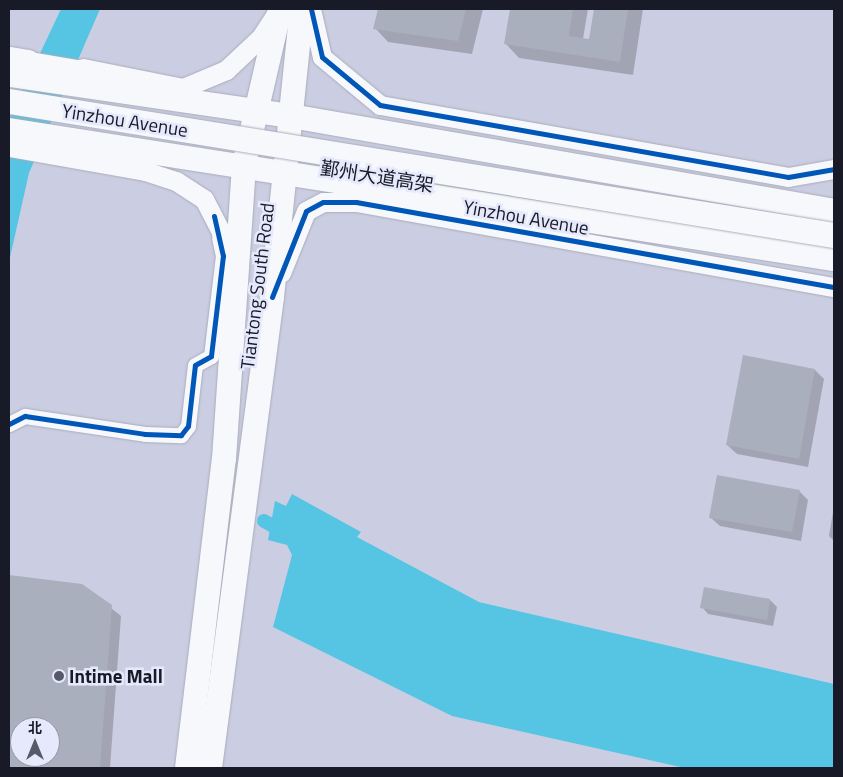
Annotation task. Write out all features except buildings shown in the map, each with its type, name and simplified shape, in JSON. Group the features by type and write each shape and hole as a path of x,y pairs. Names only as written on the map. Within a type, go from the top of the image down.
{"highway":[{"name":"Yinzhou Avenue","path":"9,101 834,235"},
{"name":"鄞州大道高架","path":"9,118 834,250"}],"main road":[{"path":"187,768 224,459 244,164 279,9"},
{"name":"Tiantong South Road","path":"210,768 233,575 251,459 272,297 302,9"},
{"name":"Yinzhou Avenue","path":"16,66 255,111 834,211"},
{"name":"Yinzhou Avenue","path":"9,130 244,164 834,259"}],"street":[{"path":"81,78 183,88 226,70 261,37 279,9"},
{"path":"311,9 322,57 380,105 788,178 834,169"},
{"path":"9,147 145,171 176,181 204,200 214,216 238,264 235,292"},
{"name":"Yinzhou Avenue","path":"272,297 306,211 323,202 348,202 834,287"},
{"path":"9,424 25,416 145,434 181,435 188,426 196,365 211,356 223,256 214,216"}],"water":[{"path":"61,9 100,9 29,173 9,262 9,119"},
{"path":"292,494 361,532 357,537 479,602 834,684 834,768 685,768 452,716 273,627 292,555 287,545 268,540 275,501 286,506"}],"waterway":[{"path":"264,521 287,534"}],"cycle path":[{"path":"311,9 322,57 380,105 788,177 834,169"},
{"path":"272,297 306,211 323,202 356,202 834,287"},
{"path":"9,424 25,416 145,434 181,435 188,426 195,365 211,356 223,256 214,216"}],"place":[{"name":"Intime Mall","path":"59,676"}]}
